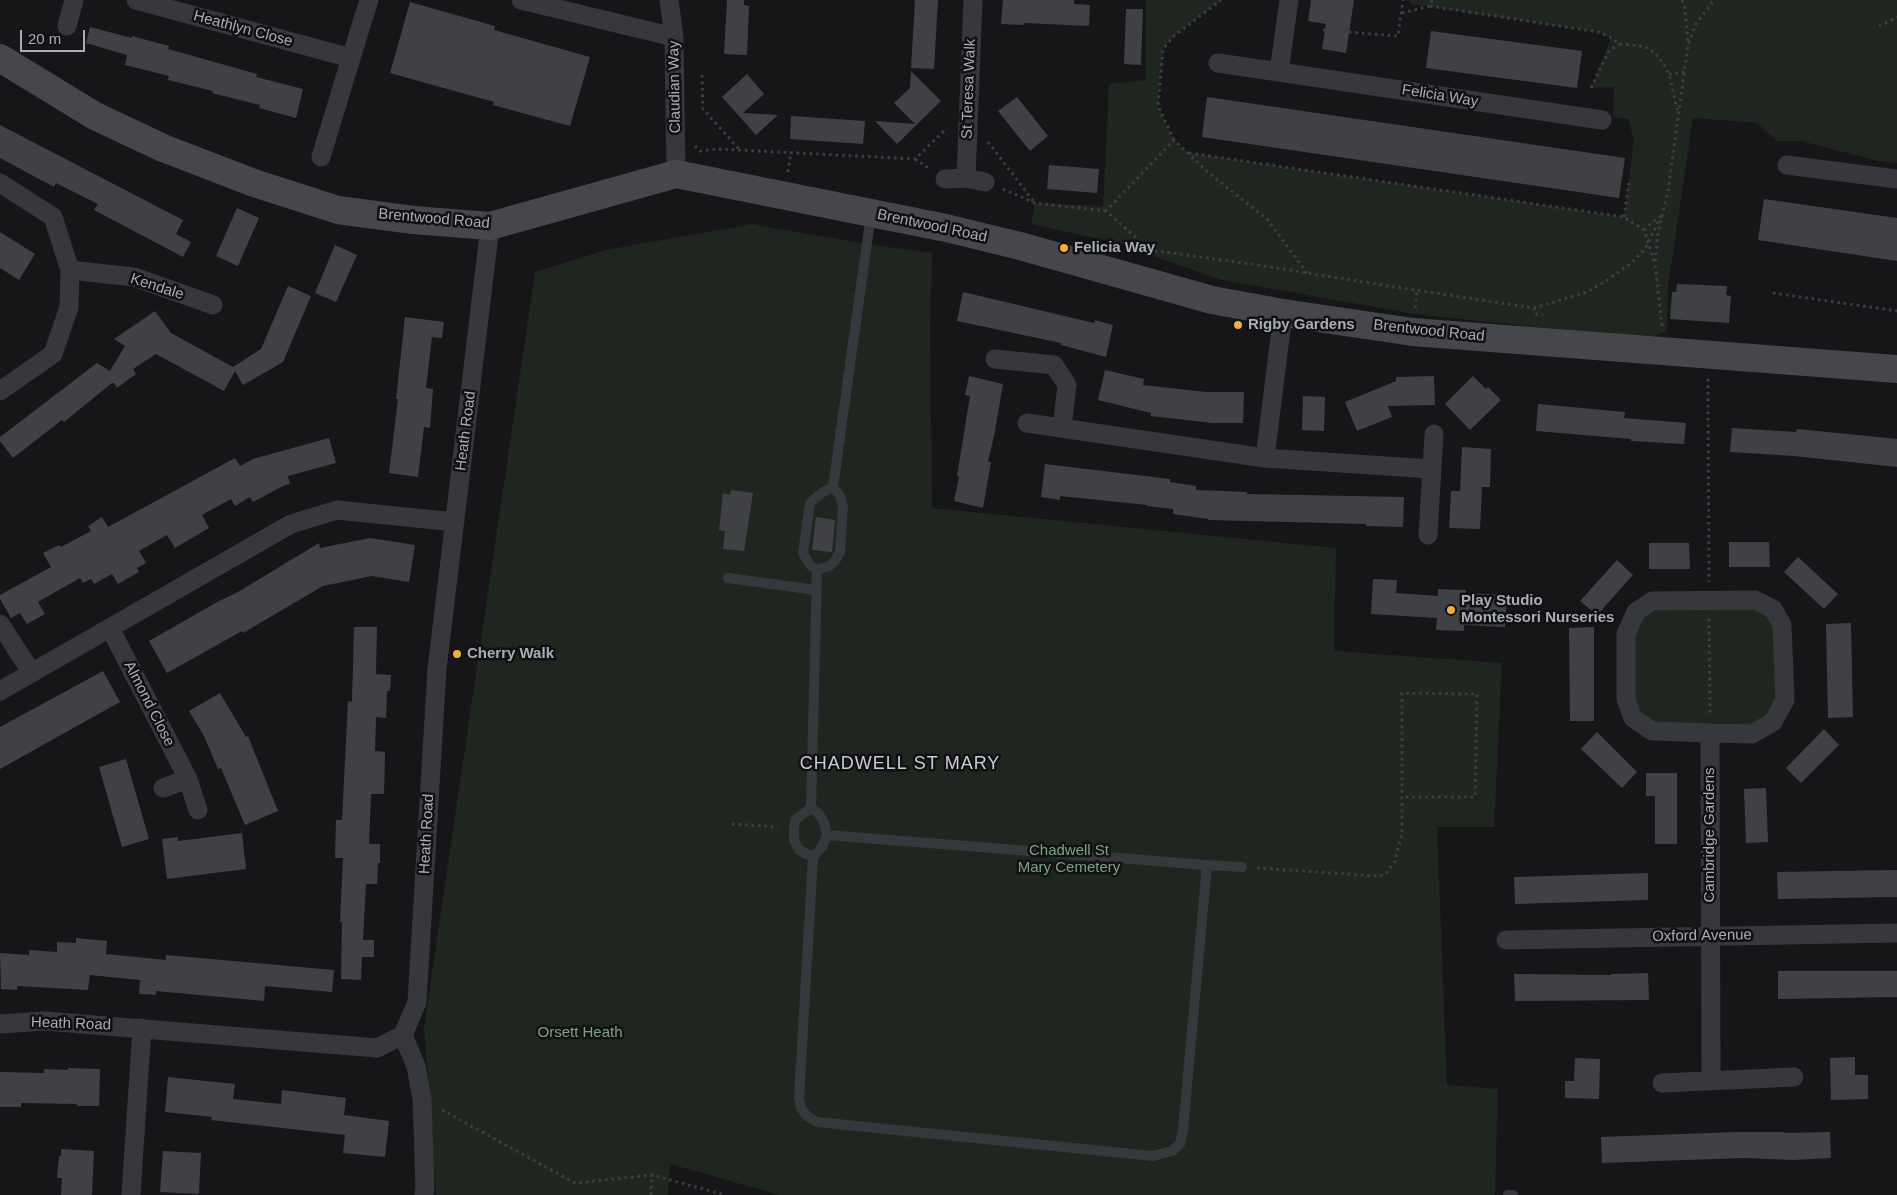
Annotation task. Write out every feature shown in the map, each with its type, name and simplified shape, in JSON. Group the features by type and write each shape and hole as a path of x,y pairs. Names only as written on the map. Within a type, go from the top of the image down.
{"street":[{"path":"67,26 74,0"},
{"name":"Heathlyn Close","path":"136,0 351,58"},
{"path":"321,157 369,0"},
{"path":"521,0 674,37"},
{"name":"Claudian Way","path":"669,0 674,37 676,174"},
{"name":"St Teresa Walk","path":"966,178 973,0"},
{"path":"1278,72 1289,0"},
{"name":"Brentwood Road","path":"0,58 96,116 163,148 254,183 338,210 413,220 490,226 676,174 946,228 1020,246 1212,300 1283,313 1413,332 1897,369"},
{"name":"Felicia Way","path":"1218,63 1602,120"},
{"path":"1787,165 1897,179"},
{"path":"945,179 966,178 985,182"},
{"path":"0,183 54,217 70,270 69,307 53,354 0,390"},
{"name":"Heath Road","path":"0,1024 45,1021 377,1048 403,1034 417,1002 437,669 490,226"},
{"name":"Kendale","path":"70,270 134,277 213,306"},
{"path":"1265,458 1283,313"},
{"path":"995,359 1054,365 1067,385 1062,428"},
{"path":"1027,423 1265,458 1431,469"},
{"path":"1428,535 1434,434"},
{"path":"0,692 291,524 337,510 455,522"},
{"path":"1755,600 1772,609 1782,625 1785,700 1773,722 1752,734 1710,733 1652,731 1633,718 1626,699 1626,634 1636,612 1652,601 1755,600"},
{"path":"0,624 32,673"},
{"name":"Almond Close","path":"110,628 188,779 198,810"},
{"name":"Cambridge Gardens","path":"1710,733 1709,936 1711,1079"},
{"path":"163,788 188,779"},
{"name":"Oxford Avenue","path":"1506,940 1897,933"},
{"path":"130,1195 142,1028"},
{"path":"403,1034 416,1066 422,1099 426,1188 424,1195"},
{"path":"1662,1082 1794,1077"}],"lane":[{"path":"817,570 829,566 835,561 840,552 843,507 840,496 834,488 871,213"},
{"path":"817,570 810,565 803,553 810,503 823,492 834,488"},
{"path":"811,808 817,570"},
{"path":"728,578 816,590"},
{"path":"811,808 796,819 794,840 799,850 813,857"},
{"path":"811,808 818,812 824,822 827,835 822,847 813,857 799,1098 801,1108 807,1116 817,1122 1153,1156 1172,1151 1180,1144 1183,1130 1208,865"},
{"path":"827,835 1242,867"}],"path":[{"path":"1221,0 1174,36 1163,49 1158,106 1174,140 1190,153 1210,174 1266,219 1307,273"},
{"path":"1324,30 1398,36 1403,0"},
{"path":"1430,6 1432,0"},
{"path":"1682,0 1685,9 1688,46"},
{"path":"1655,264 1679,116 1688,46 1696,24 1714,0"},
{"path":"1402,13 1430,6 1598,32 1612,38 1619,44 1643,46 1654,52 1669,74 1679,116"},
{"path":"1879,26 1897,17"},
{"path":"1592,88 1609,51 1619,44"},
{"path":"1669,74 1684,72"},
{"path":"702,75 703,109 739,150"},
{"path":"968,117 1035,203"},
{"path":"676,135 689,136 700,150 791,152 915,159 949,126"},
{"path":"1106,211 1174,140"},
{"path":"788,176 791,152"},
{"path":"1190,153 1624,217 1644,230 1655,264 1663,329"},
{"path":"985,182 1035,203 1106,211 1150,250 1534,308 1587,292 1630,264 1645,249 1662,214"},
{"path":"1624,217 1629,184"},
{"path":"1644,230 1662,214"},
{"path":"1414,314 1417,290"},
{"path":"1773,293 1897,311"},
{"path":"1708,354 1710,733"},
{"path":"1242,867 1378,876 1386,874 1396,862 1402,833 1402,797 1402,693 1477,694 1475,797 1402,797"},
{"path":"732,824 794,828"},
{"path":"422,1099 576,1183 652,1175 725,1195"},
{"path":"651,1195 652,1175"}],"green space":[{"path":"1146,0 1221,0 1174,36 1163,49 1158,106 1174,140 1189,153 1624,217 1634,140 1628,119 1613,117 1614,87 1591,88 1611,38 1598,32 1411,4 1409,0 1897,0 1897,163 1878,161 1801,141 1777,141 1757,123 1693,118 1668,287 1667,331 1655,336 1631,337 1414,314 1218,279 1117,243 1031,224 1035,203 1103,206 1109,84 1145,80"},
{"name":"Chadwell St Mary Cemetery","path":"752,224 866,244 932,253 930,331 932,508 1336,548 1334,651 1502,663 1494,827 1437,827 1447,1085 1498,1089 1495,1195 779,1195 670,1164 668,1195 436,1195 424,1027 535,272 606,250"},
{"path":"1652,601 1773,609 1785,700 1752,734 1652,731 1626,699 1636,612"}],"building":[{"path":"727,0 744,0 744,5 749,6 747,55 724,54"},
{"path":"915,0 938,0 934,69 911,68"},
{"path":"1003,0 1074,0 1074,4 1090,5 1089,26 1024,23 1023,25 1001,24"},
{"path":"1311,0 1354,0 1346,53 1322,49 1326,24 1308,21"},
{"path":"410,2 495,26 494,30 590,57 570,126 493,105 494,102 390,73"},
{"path":"1126,9 1143,9 1141,65 1124,64"},
{"path":"90,27 169,46 168,49 257,74 256,77 303,89 296,118 259,108 260,105 212,93 213,91 168,80 169,76 125,65 127,55 86,43"},
{"path":"1431,31 1582,51 1577,88 1426,68"},
{"path":"911,71 941,101 897,144 875,121 915,124 894,103 910,88"},
{"path":"747,74 764,94 743,113 778,115 756,135 722,97"},
{"path":"1017,97 1048,136 1030,151 998,111"},
{"path":"1207,97 1625,158 1619,198 1202,137"},
{"path":"791,116 865,121 863,144 790,139"},
{"path":"0,125 183,220 176,234 191,242 183,257 94,210 98,204 56,183 54,187 0,158"},
{"path":"1049,165 1099,169 1097,193 1047,189"},
{"path":"1764,199 1897,218 1897,261 1758,240"},
{"path":"237,208 259,218 238,266 216,256"},
{"path":"0,232 35,254 19,280 0,268"},
{"path":"335,245 357,255 336,302 315,293"},
{"path":"1677,284 1727,286 1726,295 1731,296 1729,323 1670,319 1672,292 1676,292"},
{"path":"288,286 311,296 283,362 243,385 235,371 224,391 156,354 133,369 136,374 117,388 112,383 64,422 62,420 13,458 0,441 0,437 97,363 110,371 125,346 114,339 155,311 171,333 233,367 261,349"},
{"path":"963,292 1094,323 1095,320 1113,325 1106,357 1061,345 1061,343 957,321"},
{"path":"405,317 444,322 442,338 432,337 426,388 433,389 430,428 424,427 418,477 389,473"},
{"path":"1105,370 1144,379 1143,385 1206,392 1244,392 1243,423 1212,423 1151,416 1151,413 1098,400"},
{"path":"969,376 1003,384 988,462 991,462 983,508 954,501 970,396 965,395"},
{"path":"1434,376 1435,405 1388,406 1392,417 1357,431 1345,402 1396,381 1396,377"},
{"path":"1473,376 1501,400 1470,430 1445,404"},
{"path":"1303,396 1325,397 1324,431 1302,430"},
{"path":"1538,404 1625,412 1624,418 1686,423 1684,444 1631,441 1631,439 1536,431"},
{"path":"1732,428 1796,432 1797,429 1897,439 1897,467 1794,456 1730,452"},
{"path":"329,438 336,463 288,476 290,484 253,502 250,497 235,506 231,499 202,515 209,528 175,548 167,535 139,551 146,563 137,568 139,572 118,584 112,574 94,584 91,579 83,583 80,578 38,602 45,614 27,624 20,613 11,618 0,599 0,595 51,567 43,553 59,545 61,547 91,531 88,526 102,517 108,527 235,458 240,466 253,459"},
{"path":"1462,447 1491,449 1490,487 1482,487 1480,529 1449,528 1451,491 1460,491"},
{"path":"1045,464 1170,479 1170,482 1196,486 1196,490 1247,492 1247,494 1404,497 1403,527 1366,526 1366,524 1208,520 1173,514 1173,509 1147,505 1060,496 1060,500 1041,497"},
{"path":"731,490 753,493 744,551 723,549 725,531 719,530 723,493 730,495"},
{"path":"816,517 835,520 832,552 812,550"},
{"path":"370,538 415,545 409,582 372,576 323,586 243,633 242,631 167,673 149,641 238,592 319,543 320,548"},
{"path":"1729,542 1769,542 1770,567 1729,567"},
{"path":"1649,543 1689,543 1690,569 1649,569"},
{"path":"1798,557 1838,594 1824,609 1784,572"},
{"path":"1617,560 1633,575 1597,615 1580,601"},
{"path":"1373,579 1397,580 1396,593 1438,596 1438,589 1466,590 1466,593 1507,595 1505,627 1464,625 1464,631 1436,630 1437,618 1371,614"},
{"path":"1851,623 1853,717 1828,718 1826,624"},
{"path":"354,627 377,627 376,674 391,675 390,691 387,691 386,718 376,717 375,751 385,752 384,794 371,794 369,844 380,844 380,863 378,863 377,884 366,884 363,940 374,940 374,957 362,957 361,980 341,979 342,922 340,922 343,858 335,858 336,820 342,820 348,701 352,702"},
{"path":"1594,627 1594,721 1570,721 1569,628"},
{"path":"103,671 120,702 0,769 0,727"},
{"path":"220,693 246,737 248,736 278,811 245,825 221,768 218,769 204,736 189,711"},
{"path":"1824,729 1839,745 1801,783 1786,768"},
{"path":"1597,732 1637,772 1622,788 1581,749"},
{"path":"126,759 149,839 122,847 99,767"},
{"path":"1646,773 1677,773 1677,844 1655,844 1655,796 1646,796"},
{"path":"1766,788 1768,842 1746,843 1744,789"},
{"path":"242,833 246,869 167,879 162,839 178,837 178,841"},
{"path":"1897,870 1897,897 1778,899 1777,872"},
{"path":"1648,873 1648,900 1515,904 1514,877"},
{"path":"76,938 107,941 106,954 166,960 166,955 334,970 332,992 265,986 264,1001 156,991 156,995 139,994 140,980 90,975 88,990 17,986 17,990 1,989 0,953 29,955 29,950 57,952 57,942 76,943"},
{"path":"1778,971 1897,971 1897,997 1778,999"},
{"path":"1648,973 1649,1000 1515,1001 1514,974 1611,975"},
{"path":"1855,1057 1855,1075 1868,1075 1868,1099 1831,1100 1830,1058"},
{"path":"1575,1058 1600,1059 1599,1099 1565,1098 1565,1081 1574,1081"},
{"path":"68,1068 100,1069 99,1106 21,1103 21,1107 0,1107 0,1072 44,1073 44,1069 68,1070"},
{"path":"168,1077 235,1084 233,1099 281,1104 282,1090 346,1098 344,1115 389,1121 385,1157 343,1153 345,1135 211,1120 212,1117 165,1112"},
{"path":"1736,1132 1830,1132 1831,1158 1793,1160 1744,1158 1602,1163 1601,1137"},
{"path":"61,1149 94,1151 92,1195 61,1195 62,1178 57,1178"},
{"path":"163,1151 201,1153 199,1194 160,1192"}],"place":[{"name":"Felicia Way","path":"1064,248"},
{"name":"Rigby Gardens","path":"1238,325"},
{"name":"Play Studio Montessori Nurseries","path":"1451,610"},
{"name":"Cherry Walk","path":"457,654"}],"district":[{"name":"CHADWELL ST MARY","path":"900,764"}],"park label":[{"name":"Orsett Heath","path":"580,1033"}]}
